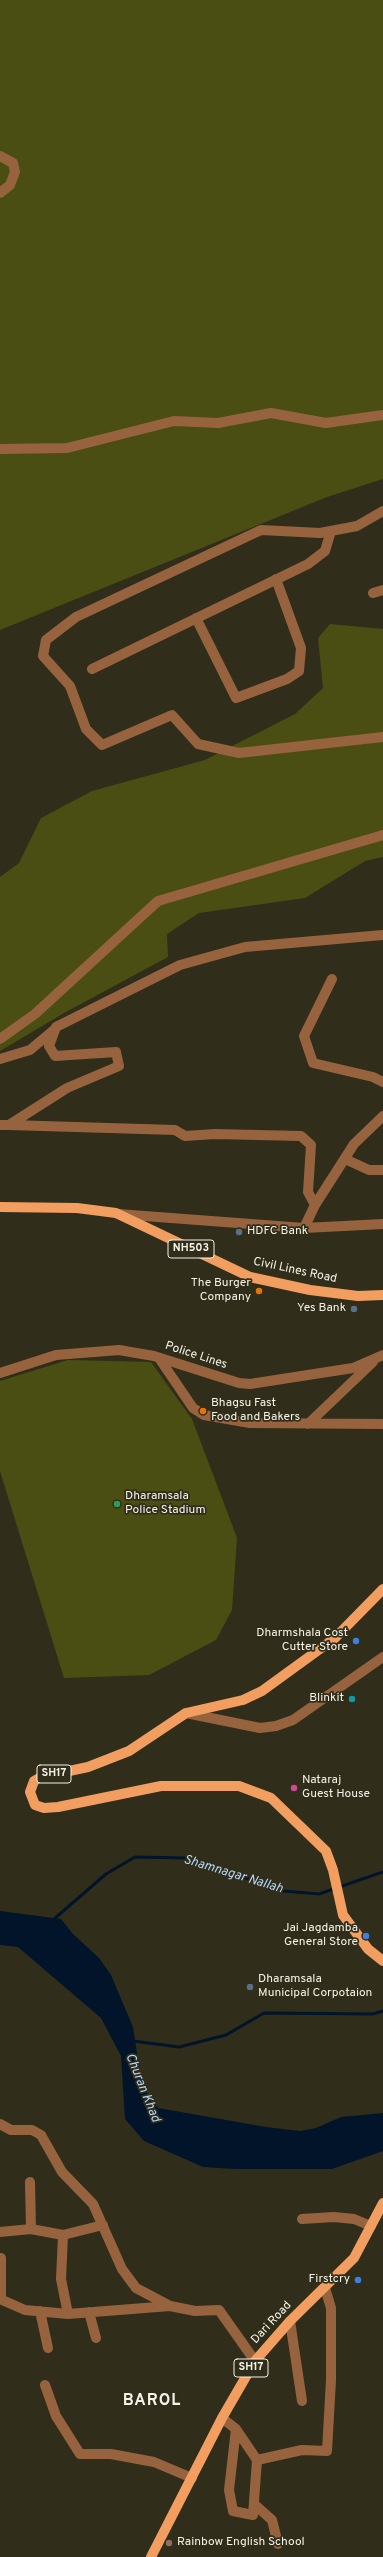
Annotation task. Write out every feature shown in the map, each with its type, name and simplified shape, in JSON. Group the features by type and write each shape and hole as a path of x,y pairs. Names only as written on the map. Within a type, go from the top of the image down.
{"main road":[{"name":"Civil Lines Road","path":"0,1207 77,1208 116,1213 250,1276 310,1290 358,1296 383,1295"},
{"name":"SH17","path":"383,1589 335,1638 262,1691 243,1700 186,1713 129,1751 88,1766 37,1779 30,1788 32,1801 38,1807 51,1808 161,1786 247,1787 271,1798 321,1845 330,1859 343,1916 352,1930 368,1949 383,1961"},
{"name":"Dari Road","path":"151,2557 222,2418 255,2361 290,2321 354,2258 383,2203"}],"street":[{"path":"0,156 13,163 15,172 10,184 0,193"},
{"path":"0,450 67,448 174,421 218,423 271,413 326,423 383,415"},
{"path":"383,511 357,526 320,533 261,530 76,617 46,640 43,656 70,686 86,729 102,745 172,715 198,744 239,752 383,737"},
{"path":"92,669 308,564 325,552 331,531"},
{"path":"196,618 236,698 287,679 298,671 301,648 276,579"},
{"path":"0,1038 35,1014 158,901 383,836"},
{"path":"0,1060 30,1050 56,1027 180,965 245,947 383,935"},
{"path":"332,979 304,1036 313,1063 373,1077 383,1082"},
{"path":"4,1125 67,1088 119,1066 116,1052 55,1056 49,1046 56,1027"},
{"path":"304,1228 315,1204 354,1144 383,1116"},
{"path":"4,1125 175,1130 185,1136 215,1134 300,1136 311,1145 308,1192 315,1204"},
{"path":"345,1159 369,1170 383,1170"},
{"path":"116,1213 304,1228 383,1224"},
{"name":"Police Lines","path":"0,1373 56,1355 119,1350 159,1358 239,1383 250,1384 353,1368 380,1357"},
{"path":"308,1424 380,1357"},
{"path":"159,1358 193,1408 204,1415 250,1423 383,1424"},
{"path":"186,1713 260,1728 276,1726 293,1720 383,1657"},
{"path":"0,2124 11,2130 32,2130 41,2135 62,2172 93,2204 122,2269 136,2288 170,2306"},
{"path":"30,2182 31,2229"},
{"path":"302,2219 334,2216 354,2219 371,2226"},
{"path":"0,2232 31,2229 63,2235 103,2225"},
{"path":"63,2235 61,2279 68,2314"},
{"path":"1,2258 0,2299 25,2310 68,2314 170,2306 195,2311 219,2310 255,2361"},
{"path":"257,2460 302,2450 327,2451 331,2380 331,2308 325,2288"},
{"path":"40,2312 48,2348"},
{"path":"90,2312 96,2338"},
{"path":"290,2321 302,2401"},
{"path":"45,2385 56,2416 80,2454 111,2454 154,2462 192,2478"},
{"path":"222,2418 236,2429 257,2460 253,2515 233,2511 229,2490 236,2429"},
{"path":"254,2504 272,2520 278,2544"}],"green space":[{"path":"0,0 383,0 383,479 327,497 0,630"},
{"path":"330,624 383,629 383,857 365,861 305,898 199,913 167,934 168,957 64,1013 0,1051 0,877 19,863 41,818 92,791 205,760 295,714 323,688 318,638"},
{"name":"Dharamsala Police Stadium","path":"68,1360 151,1362 192,1419 237,1538 232,1610 216,1640 149,1675 64,1678 0,1471 0,1381"}],"water":[{"name":"Churan Khad","path":"0,1911 61,1919 73,1934 99,1958 111,1975 133,2027 141,2080 148,2095 158,2108 266,2127 300,2131 316,2128 341,2117 383,2113 383,2151 332,2169 234,2169 203,2167 144,2141 125,2119 121,2056 101,2018 18,1947 0,1945"}],"waterway":[{"name":"Shamnagar Nallah","path":"54,1919 106,1874 135,1857 187,1858 284,1891 319,1894 383,1872"},
{"path":"133,2041 179,2047 226,2035 264,2013 373,2014 383,2011"}],"place":[{"name":"HDFC Bank","path":"239,1232"},
{"name":"The Burger Company","path":"259,1291"},
{"name":"Yes Bank","path":"354,1309"},
{"name":"Bhagsu Fast Food and Bakers","path":"203,1411"},
{"name":"Dharamsala Police Stadium","path":"117,1504"},
{"name":"Dharmshala Cost Cutter Store","path":"356,1641"},
{"name":"Blinkit","path":"352,1699"},
{"name":"Nataraj Guest House","path":"294,1788"},
{"name":"Jai Jagdamba General Store","path":"366,1936"},
{"name":"Dharamsala Municipal Corpotaion","path":"250,1987"},
{"name":"Firstcry","path":"358,2280"},
{"name":"Rainbow English School","path":"169,2543"}],"district":[{"name":"BAROL","path":"152,2402"}]}
